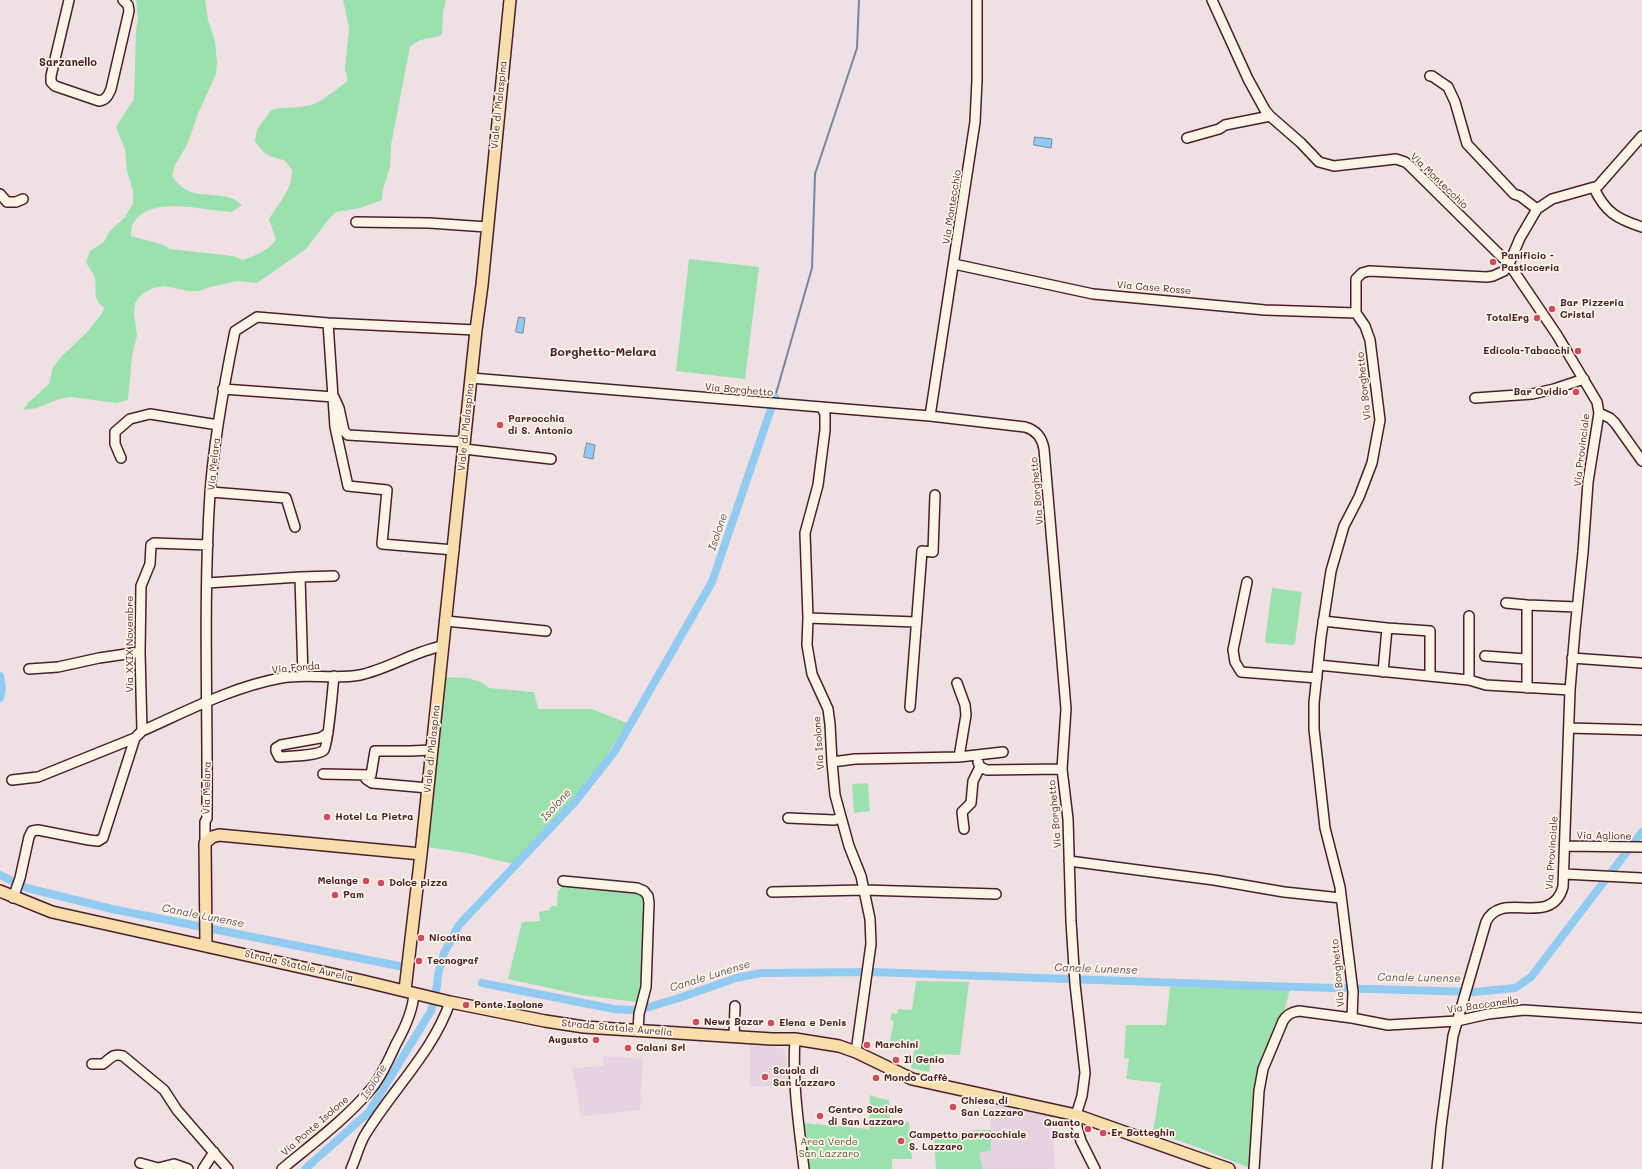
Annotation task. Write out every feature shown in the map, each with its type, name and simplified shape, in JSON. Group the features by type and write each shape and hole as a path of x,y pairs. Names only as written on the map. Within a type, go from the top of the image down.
{"main road":[{"name":"Viale di Malaspina","path":"412,992 408,973 422,854 482,284 510,0"},
{"path":"205,843 212,837 220,835 422,854"},
{"name":"Via Melara","path":"205,843 206,940"},
{"name":"Strada Statale Aurelia","path":"0,891 15,894 52,912 206,940 448,1002 584,1027 734,1037 795,1039 820,1042 856,1052 912,1078 1076,1115 1229,1169"}],"street":[{"path":"69,0 51,76 51,82 55,86 99,101 104,100 108,96 129,11 128,5 123,0"},
{"name":"Via Montecchio","path":"930,416 976,122 977,0"},
{"name":"Via Montecchio","path":"1212,0 1248,79 1270,116 1301,143 1319,162 1334,166 1390,159 1405,162 1509,264"},
{"path":"1430,76 1448,87 1456,102 1467,144 1514,194 1520,196 1537,209"},
{"path":"1187,138 1218,129 1226,125 1270,116"},
{"path":"1509,264 1520,238 1537,209 1552,199 1594,188 1602,183 1642,136"},
{"path":"1594,188 1600,202 1607,210 1616,216 1642,227"},
{"path":"0,194 7,202 16,202 23,199"},
{"path":"356,222 428,223 487,227"},
{"name":"Via Case Rosse","path":"954,264 1093,294 1265,310 1356,313"},
{"name":"Via Borghetto","path":"1254,1169 1259,1091 1263,1069 1285,1018 1292,1012 1299,1011 1352,1018 1352,988 1340,887 1325,828 1314,729 1314,703 1331,571 1344,526 1359,497 1372,463 1380,420 1370,340 1365,326 1356,313 1355,282 1358,276 1362,273 1374,271 1487,277 1504,271 1509,264"},
{"name":"Via Provinciale","path":"1437,1169 1444,1099 1453,1036 1486,922 1491,914 1502,909 1540,908 1556,902 1563,887 1572,658 1583,552 1588,482 1599,413 1597,402 1584,379 1537,303 1509,264"},
{"name":"Via Melara","path":"205,843 205,822 207,818 208,702 207,583 210,492 223,389 235,331 257,317 328,323 476,330"},
{"path":"328,323 336,427 348,486 387,490 382,544 454,550"},
{"name":"Via Borghetto","path":"471,378 930,416 1025,427 1034,431 1042,441 1049,501 1066,709 1062,770 1068,819 1071,921 1075,980 1085,1073 1082,1096 1076,1115"},
{"path":"1475,398 1532,394 1554,389 1584,379"},
{"path":"223,389 334,397"},
{"path":"334,397 339,408 344,430 348,435 464,445 552,459"},
{"name":"Via Isolone","path":"822,408 825,414 825,430 818,485 805,533 808,618 807,645 812,674 828,708 835,795 841,818 861,876 868,906 871,944 856,1052"},
{"path":"1599,413 1610,418 1615,423 1642,461"},
{"path":"121,458 116,444 115,432 130,419 150,414 218,426"},
{"path":"210,492 286,498 295,527"},
{"path":"910,707 922,551 933,552 935,495"},
{"name":"Via XXIX Novembre","path":"142,731 140,652 141,586 150,564 151,545 154,543 208,544"},
{"path":"207,583 334,576"},
{"path":"300,577 303,676"},
{"path":"1247,582 1233,650 1235,662 1241,672 1317,678"},
{"path":"1506,603 1577,607"},
{"path":"1527,605 1527,688"},
{"path":"1469,616 1469,680"},
{"path":"808,618 916,622"},
{"path":"446,620 546,631"},
{"path":"1324,621 1430,631 1430,676"},
{"path":"1383,672 1386,628"},
{"name":"Via Fonda","path":"12,780 38,777 134,738 142,731 234,691 282,678 359,675 393,665 430,648 443,646"},
{"path":"29,669 58,667 99,658 140,652"},
{"path":"1485,656 1526,659"},
{"path":"1572,658 1642,663"},
{"path":"1318,664 1469,680 1486,685 1570,690"},
{"path":"328,734 320,738 281,745 276,748 277,756 279,757 323,751 326,748 328,734 334,676"},
{"path":"957,683 966,715 959,757"},
{"path":"1570,728 1642,730"},
{"path":"15,894 20,878 28,836 32,831 38,830 98,841 103,838 134,738"},
{"path":"323,774 371,775 375,751 432,750"},
{"path":"832,762 855,759 959,757 1003,752"},
{"path":"964,829 962,812 971,803 973,781 980,767 976,755"},
{"path":"980,767 987,770 1062,770"},
{"path":"366,775 366,779 372,783 428,788"},
{"path":"207,818 211,828 220,835"},
{"path":"788,818 834,820 841,818"},
{"name":"Via Aglione","path":"1565,846 1641,847"},
{"path":"1069,861 1214,880 1284,892 1341,898"},
{"path":"1564,874 1642,878"},
{"path":"564,881 637,888 644,891 648,896 649,937 646,987 639,1014 638,1030"},
{"path":"772,892 864,890 996,894"},
{"name":"Via Ponte Isolone","path":"282,1169 355,1106 371,1089 380,1076 411,1013 412,992"},
{"path":"352,1169 365,1136 444,1021 448,1002"},
{"path":"734,1037 735,1006"},
{"name":"Via Baccanella","path":"1352,1018 1388,1024 1457,1021 1488,1014 1524,1010 1642,1018"},
{"path":"795,1039 793,1062 804,1169"},
{"path":"92,1064 103,1064 112,1056 117,1054 123,1056 164,1090 177,1110 201,1140 214,1152 228,1169"},
{"path":"1076,1115 1076,1124 1081,1141 1094,1169"},
{"path":"203,1169 214,1152"},
{"path":"140,1163 158,1168 174,1164 188,1169"}],"shaded area":[{"path":"750,1043 784,1049 791,1087 750,1086"},
{"path":"604,1056 643,1059 640,1110 581,1116 572,1068 603,1066"},
{"path":"990,1098 1052,1113 1055,1169 983,1169 979,1153 991,1149"}],"green space":[{"path":"136,0 205,0 208,20 215,41 217,63 216,74 198,114 187,145 175,165 172,176 178,184 192,192 231,198 242,205 232,212 178,206 151,209 140,215 133,224 131,228 131,236 161,244 170,249 233,256 243,260 266,250 276,240 269,219 290,184 292,170 284,160 274,158 261,149 255,141 257,130 271,110 314,104 348,81 345,70 349,27 343,0 446,0 443,12 442,35 422,40 410,47 391,145 390,167 383,189 382,200 360,208 336,212 306,249 257,283 237,281 199,291 188,291 165,286 153,288 142,294 135,303 134,314 137,335 132,356 128,400 117,403 71,397 59,399 37,408 23,410 28,403 49,384 53,367 61,357 89,330 102,313 104,308 96,298 94,277 86,262 90,251 104,242 109,232 125,217 133,203 133,191 127,171 125,149 116,127 134,99 136,30 138,19"},
{"path":"689,259 759,267 745,379 676,371"},
{"path":"1272,588 1302,592 1295,643 1293,645 1266,643 1265,640"},
{"path":"444,677 468,678 481,682 489,688 534,692 538,709 592,709 627,723 589,779 513,864 467,853 427,847"},
{"path":"868,783 870,811 854,813 852,784"},
{"path":"565,884 632,890 639,894 642,898 645,906 644,974 638,1001 636,1002 581,995 508,979 522,922 540,921 539,912 549,910 551,906 557,906 558,891"},
{"path":"916,981 969,982 960,1055 939,1054 938,1058 932,1057 929,1072 911,1068 915,1047 890,1041 894,1021 890,1020 892,1013 897,1014 898,1009 912,1010"},
{"path":"1170,987 1290,989 1284,1013 1260,1063 1256,1078 1250,1168 1153,1132 1161,1083 1126,1079 1129,1059 1124,1058 1126,1025 1166,1025"},
{"name":"Area Verde San Lazzaro","path":"870,1095 889,1100 890,1123 909,1122 912,1159 892,1159 892,1169 807,1169 803,1123 869,1129"},
{"path":"973,1130 991,1130 991,1150 979,1153 983,1169 936,1169 934,1140"}],"water":[{"path":"1035,137 1052,139 1051,148 1034,145"},
{"path":"519,317 525,318 523,333 516,332"},
{"path":"587,443 595,445 593,459 584,457"}],"waterway":[{"path":"775,397 812,268 815,174 857,48 859,0"},
{"name":"Isolone","path":"305,1169 369,1112 431,1011 437,986 438,974 444,953 459,925 574,803 615,751 712,582 775,397"},
{"name":"Canale Lunense","path":"0,676 2,688 0,698"},
{"name":"Canale Lunense","path":"482,983 614,1009 632,1010 649,1007 679,998 736,978 761,973 872,972 1474,992 1515,988 1531,977 1642,832"},
{"name":"Canale Lunense","path":"0,875 27,888 112,909 404,967"}],"place":[{"name":"Panificio - Pasticceria","path":"1493,262"},
{"name":"Bar Pizzeria Cristal","path":"1552,309"},
{"name":"TotalErg","path":"1537,318"},
{"name":"Edicola-Tabacchi","path":"1578,351"},
{"name":"Bar Ovidio","path":"1576,392"},
{"name":"Parrocchia di S. Antonio","path":"500,425"},
{"name":"Hotel La Pietra","path":"327,817"},
{"name":"Melange","path":"366,881"},
{"name":"Dolce pizza","path":"381,883"},
{"name":"Pam","path":"335,895"},
{"name":"Nicotina","path":"421,938"},
{"name":"Tecnograf","path":"419,961"},
{"name":"Ponte Isolone","path":"466,1005"},
{"name":"News Bazar","path":"696,1022"},
{"name":"Elena e Denis","path":"771,1023"},
{"name":"Augusto","path":"596,1040"},
{"name":"Marchini","path":"867,1045"},
{"name":"Calani Srl","path":"628,1048"},
{"name":"Il Genio","path":"896,1060"},
{"name":"Scuola di San Lazzaro","path":"765,1077"},
{"name":"Mondo Caffè","path":"876,1078"},
{"name":"Chiesa di San Lazzaro","path":"953,1107"},
{"name":"Centro Sociale di San Lazzaro","path":"820,1116"},
{"name":"Quanto Basta","path":"1088,1129"},
{"name":"Er Botteghin","path":"1103,1133"},
{"name":"Campetto parrocchiale S. Lazzaro","path":"901,1141"}],"district":[{"name":"Sarzanello","path":"68,63"},
{"name":"Borghetto-Melara","path":"603,352"}]}
